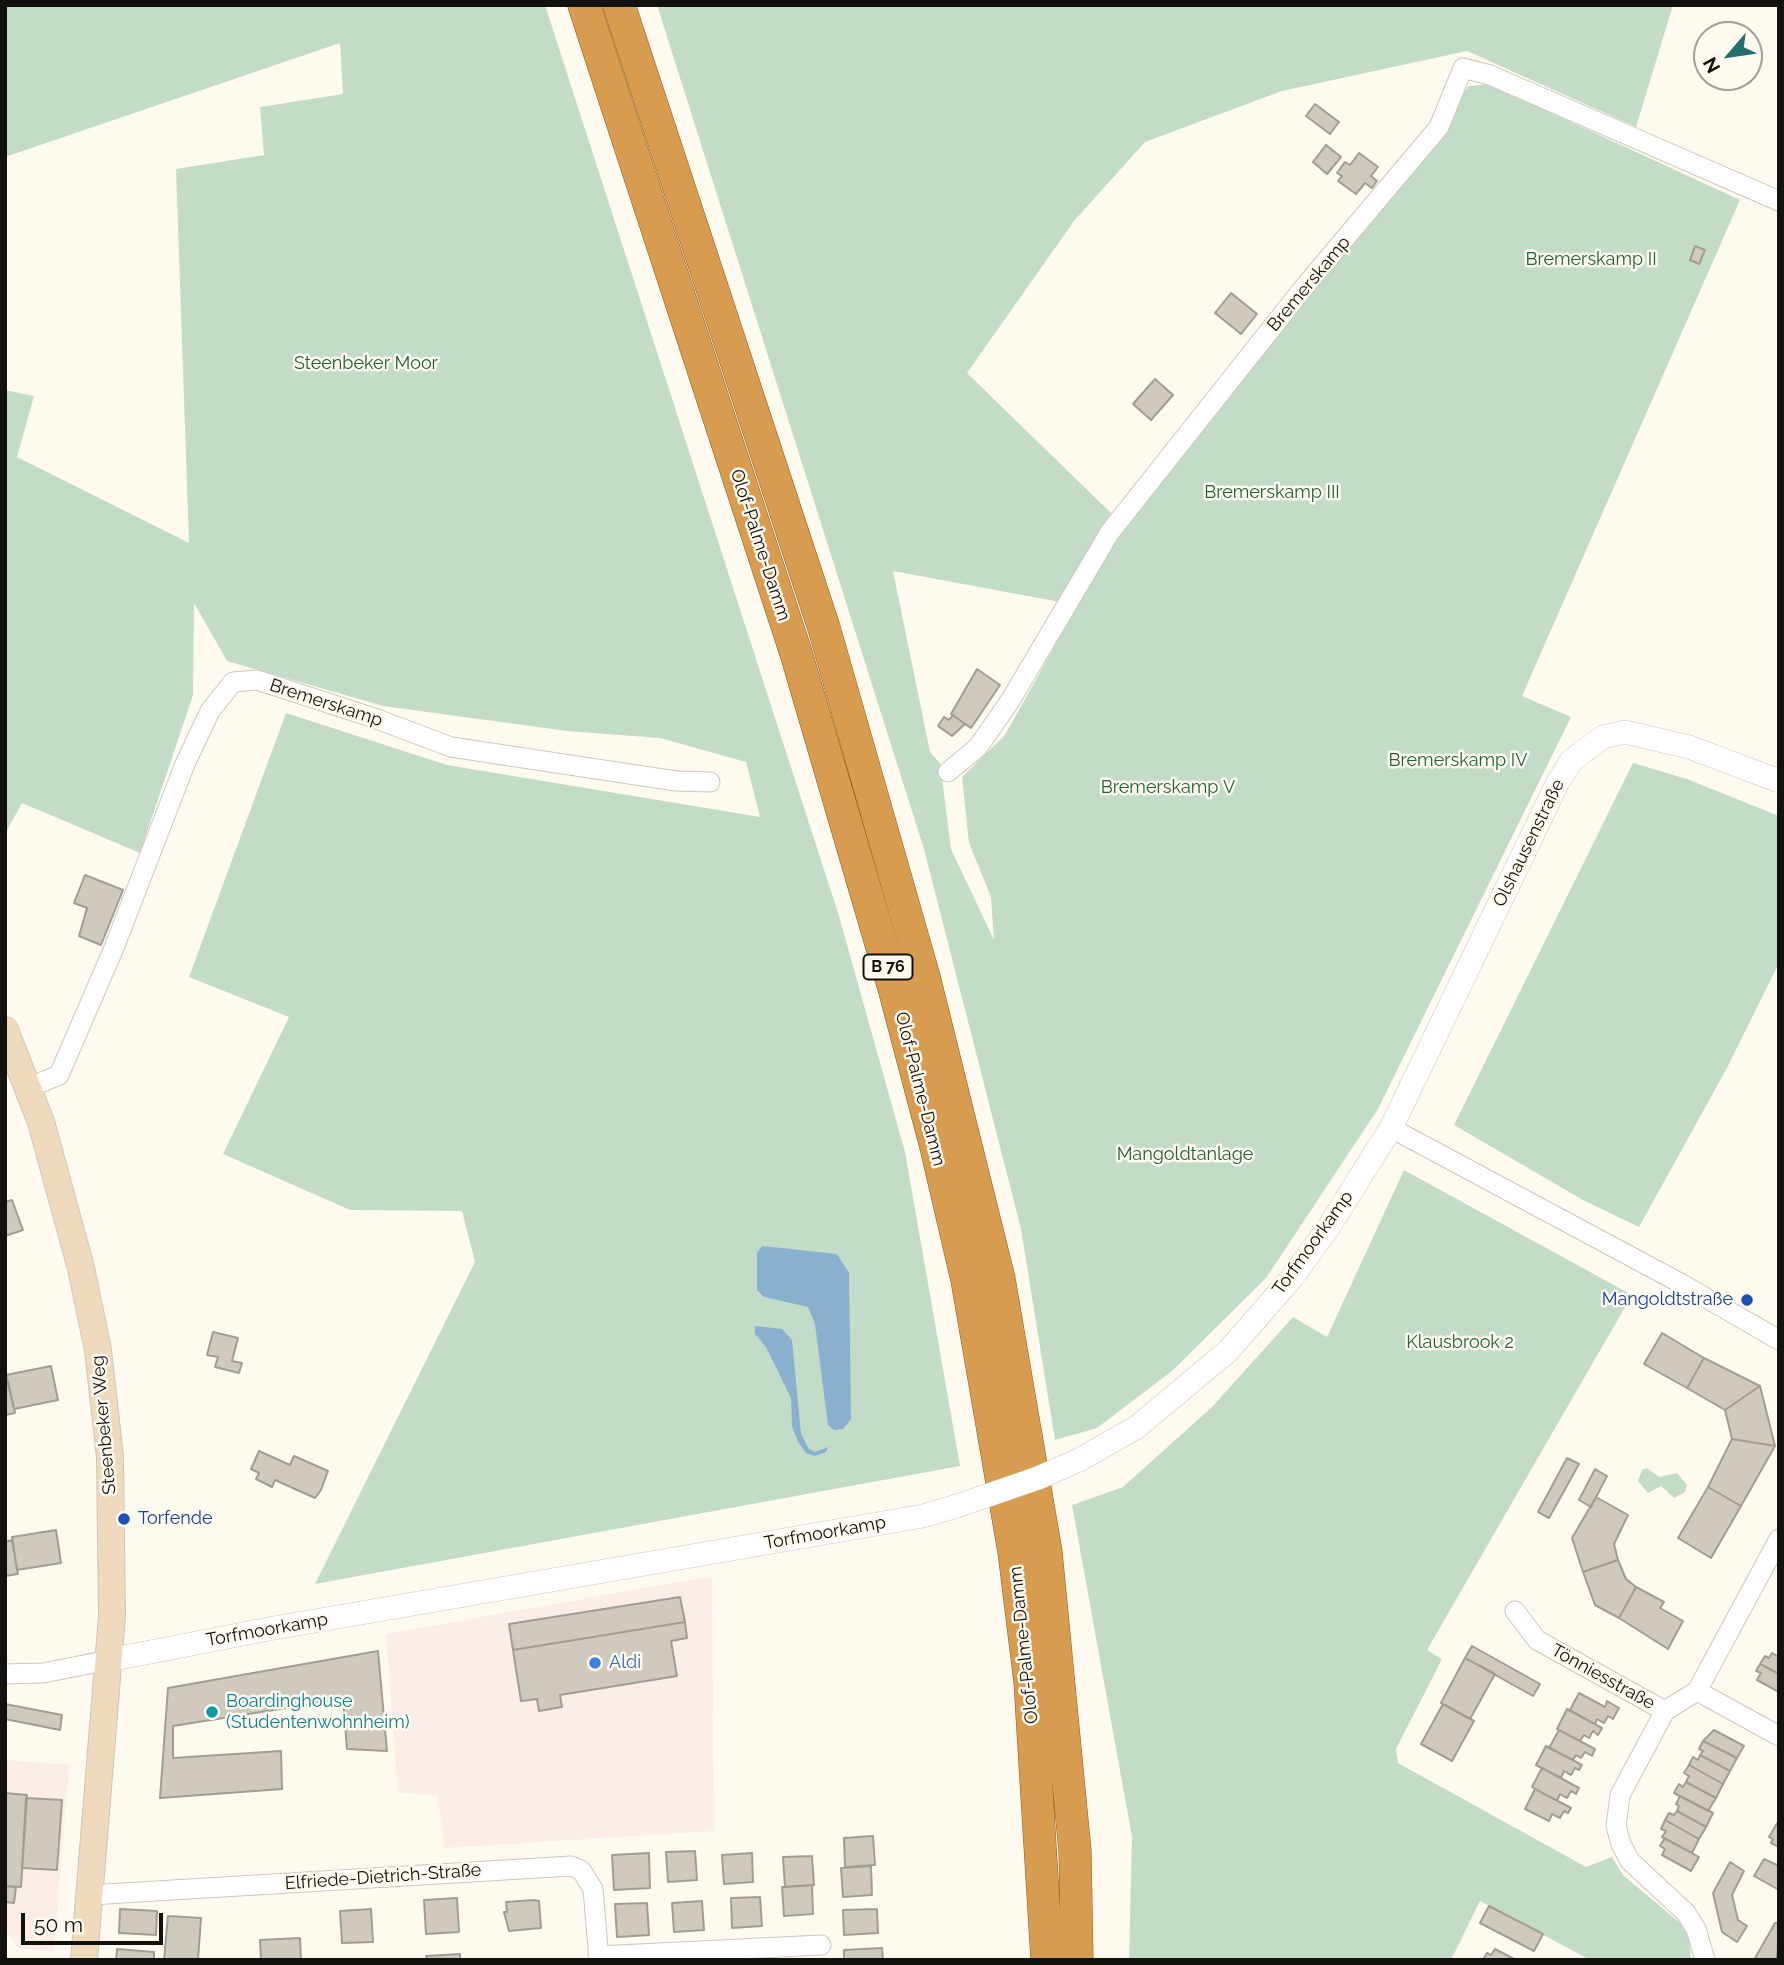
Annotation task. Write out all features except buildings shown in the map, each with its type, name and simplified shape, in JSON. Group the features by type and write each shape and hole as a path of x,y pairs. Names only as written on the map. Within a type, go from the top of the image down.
{"highway":[{"name":"Olof-Palme-Damm","path":"584,5 796,653 894,988 942,1174 967,1280 1014,1552 1030,1682 1047,1960"},
{"name":"Olof-Palme-Damm","path":"619,5 824,628 924,977 999,1279 1048,1565 1075,1851 1077,1960"}],"main road":[{"name":"Steenbeker Weg","path":"5,1030 28,1088 66,1209 98,1350 110,1457 112,1591 109,1660 84,1960"}],"street":[{"name":"Bremerskamp","path":"948,772 978,747 1010,701 1115,526 1305,286 1439,127 1463,68 1490,75 1779,201"},
{"name":"Bremerskamp","path":"28,1088 59,1075 119,935 185,764 210,711 233,682 257,680 451,747 676,781 710,782"},
{"name":"Olshausenstraße","path":"1391,1128 1558,782 1579,754 1603,737 1625,732 1658,737 1779,781"},
{"path":"1391,1128 1682,1284 1779,1340"},
{"name":"Torfmoorkamp","path":"109,1660 274,1628 923,1516 1038,1478 1079,1460 1137,1427 1228,1351 1291,1279 1391,1128"},
{"path":"1705,1960 1696,1929 1686,1913 1630,1861 1616,1825 1620,1795 1665,1711 1697,1691 1779,1539"},
{"name":"Tönniesstraße","path":"1515,1611 1537,1640 1665,1711"},
{"path":"5,1674 43,1673 109,1660"},
{"path":"1697,1691 1779,1736"},
{"name":"Elfriede-Dietrich-Straße","path":"90,1895 571,1866 581,1870 593,1889 598,1958"},
{"path":"598,1958 821,1945"}],"shaded area":[{"path":"712,1576 714,1831 445,1848 437,1795 398,1793 386,1634"},
{"path":"5,1760 69,1765 54,1952 18,1948 5,1928"}],"green space":[{"name":"Steenbeker Moor","path":"5,5 545,5 839,916 905,1152 960,1466 315,1584 475,1262 462,1211 350,1210 223,1154 289,1017 189,977 286,713 447,765 760,817 746,762 660,738 567,731 383,706 227,661 194,603 193,695 140,853 22,803 5,834 5,390 34,396 17,457 189,543 176,169 264,155 260,107 343,94 340,43 5,157"},
{"path":"657,5 1673,5 1636,127 1467,51 1282,91 1145,142 1074,221 967,373 1111,513 1060,602 893,571 930,752 948,772 942,778 951,849 994,940 991,897 969,843 962,777 1005,735 1121,527 1469,86 1489,84 1740,200 1522,696 1571,717 1378,1109 1266,1278 1172,1371 1097,1428 1055,1440 1021,1229 924,849"},
{"path":"1633,763 1687,779 1779,816 1779,963 1727,1068 1639,1227 1583,1200 1454,1125"},
{"name":"Klausbrook 2","path":"1404,1170 1632,1295 1427,1650 1442,1659 1396,1749 1398,1763 1586,1867 1612,1857 1623,1875 1680,1923 1689,1937 1691,1960 1590,1960 1480,1901 1451,1960 1129,1960 1132,1837 1072,1505 1123,1487 1212,1407 1293,1317 1327,1337"},
{"path":"1647,1468 1659,1477 1677,1473 1687,1485 1685,1492 1674,1498 1661,1486 1648,1493 1638,1481 1642,1470"}],"water":[{"path":"762,1246 837,1254 849,1273 851,1419 843,1429 834,1430 828,1425 815,1324 808,1307 764,1297 757,1290 757,1253"},
{"path":"755,1326 782,1329 792,1340 801,1434 809,1449 815,1452 828,1447 826,1452 815,1456 806,1453 798,1442 792,1426 791,1398 766,1347 755,1334"}],"place":[{"name":"Mangoldtstraße","path":"1747,1300"},
{"name":"Torfende","path":"124,1519"},
{"name":"Aldi","path":"595,1663"},
{"name":"Boardinghouse (Studentenwohnheim)","path":"212,1712"}],"park label":[{"name":"Bremerskamp II","path":"1591,260"},
{"name":"Bremerskamp III","path":"1272,493"},
{"name":"Bremerskamp IV","path":"1458,761"},
{"name":"Bremerskamp V","path":"1168,788"},
{"name":"Mangoldtanlage","path":"1185,1155"}]}
